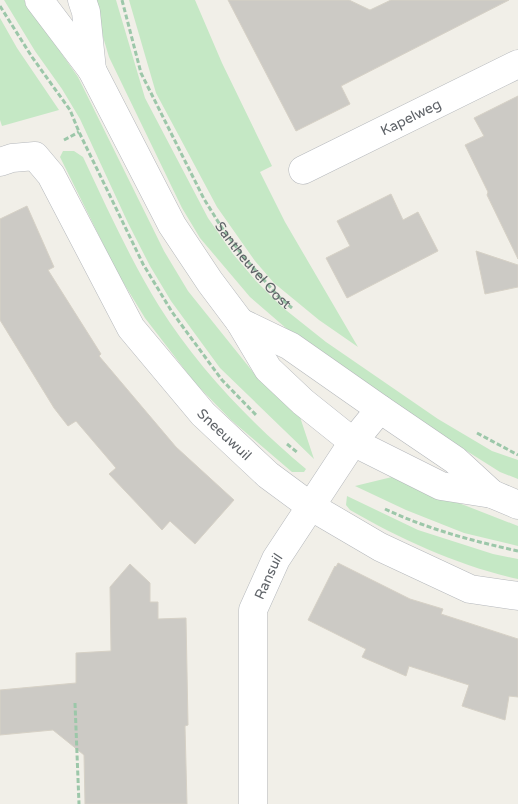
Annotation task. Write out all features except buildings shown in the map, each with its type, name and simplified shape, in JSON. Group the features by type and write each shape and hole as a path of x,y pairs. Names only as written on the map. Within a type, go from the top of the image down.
{"street":[{"path":"39,0 92,70 172,225 210,282 240,322 268,369 303,402 353,442 441,486 492,494 518,505"},
{"path":"82,0 86,12 92,70"},
{"name":"Kapelweg","path":"304,170 518,64"},
{"name":"Sneeuwuil","path":"0,162 12,158 35,156 51,175 131,328 203,414 268,474 310,506 380,547 470,589 518,596"},
{"path":"240,322 290,346 455,460 492,494"},
{"name":"Ransuil","path":"253,804 253,610 276,559 353,442 380,409"}],"path":[{"name":"Santheuvel Oost","path":"122,0 140,73 204,199 222,228 243,256 278,296 293,309"},
{"path":"475,432 518,455"},
{"path":"75,703 79,804"}],"green space":[{"path":"4,0 24,0 78,77 164,251 188,291 253,372 299,414 314,459 220,368 171,301 128,223 80,119"},
{"path":"92,0 116,0 145,98 208,218 233,254 256,281 282,307 326,342 438,419 492,451 518,460 518,479 500,472 454,443 287,329 250,297 200,238 182,208 109,57"},
{"path":"129,0 195,0 222,63 272,166 260,172 285,222 358,347 319,320 274,283 255,261 217,207 156,93"},
{"path":"0,18 17,48 59,110 2,126 0,120"},
{"path":"63,151 74,151 83,157 138,270 174,329 226,393 306,469 304,472 292,472 231,420 195,383 145,318 118,274 60,157"},
{"path":"392,477 518,526 518,546 464,533 406,510 355,486"},
{"path":"347,496 418,530 493,554 518,559 518,579 474,567 410,542 350,510 346,505"}]}
